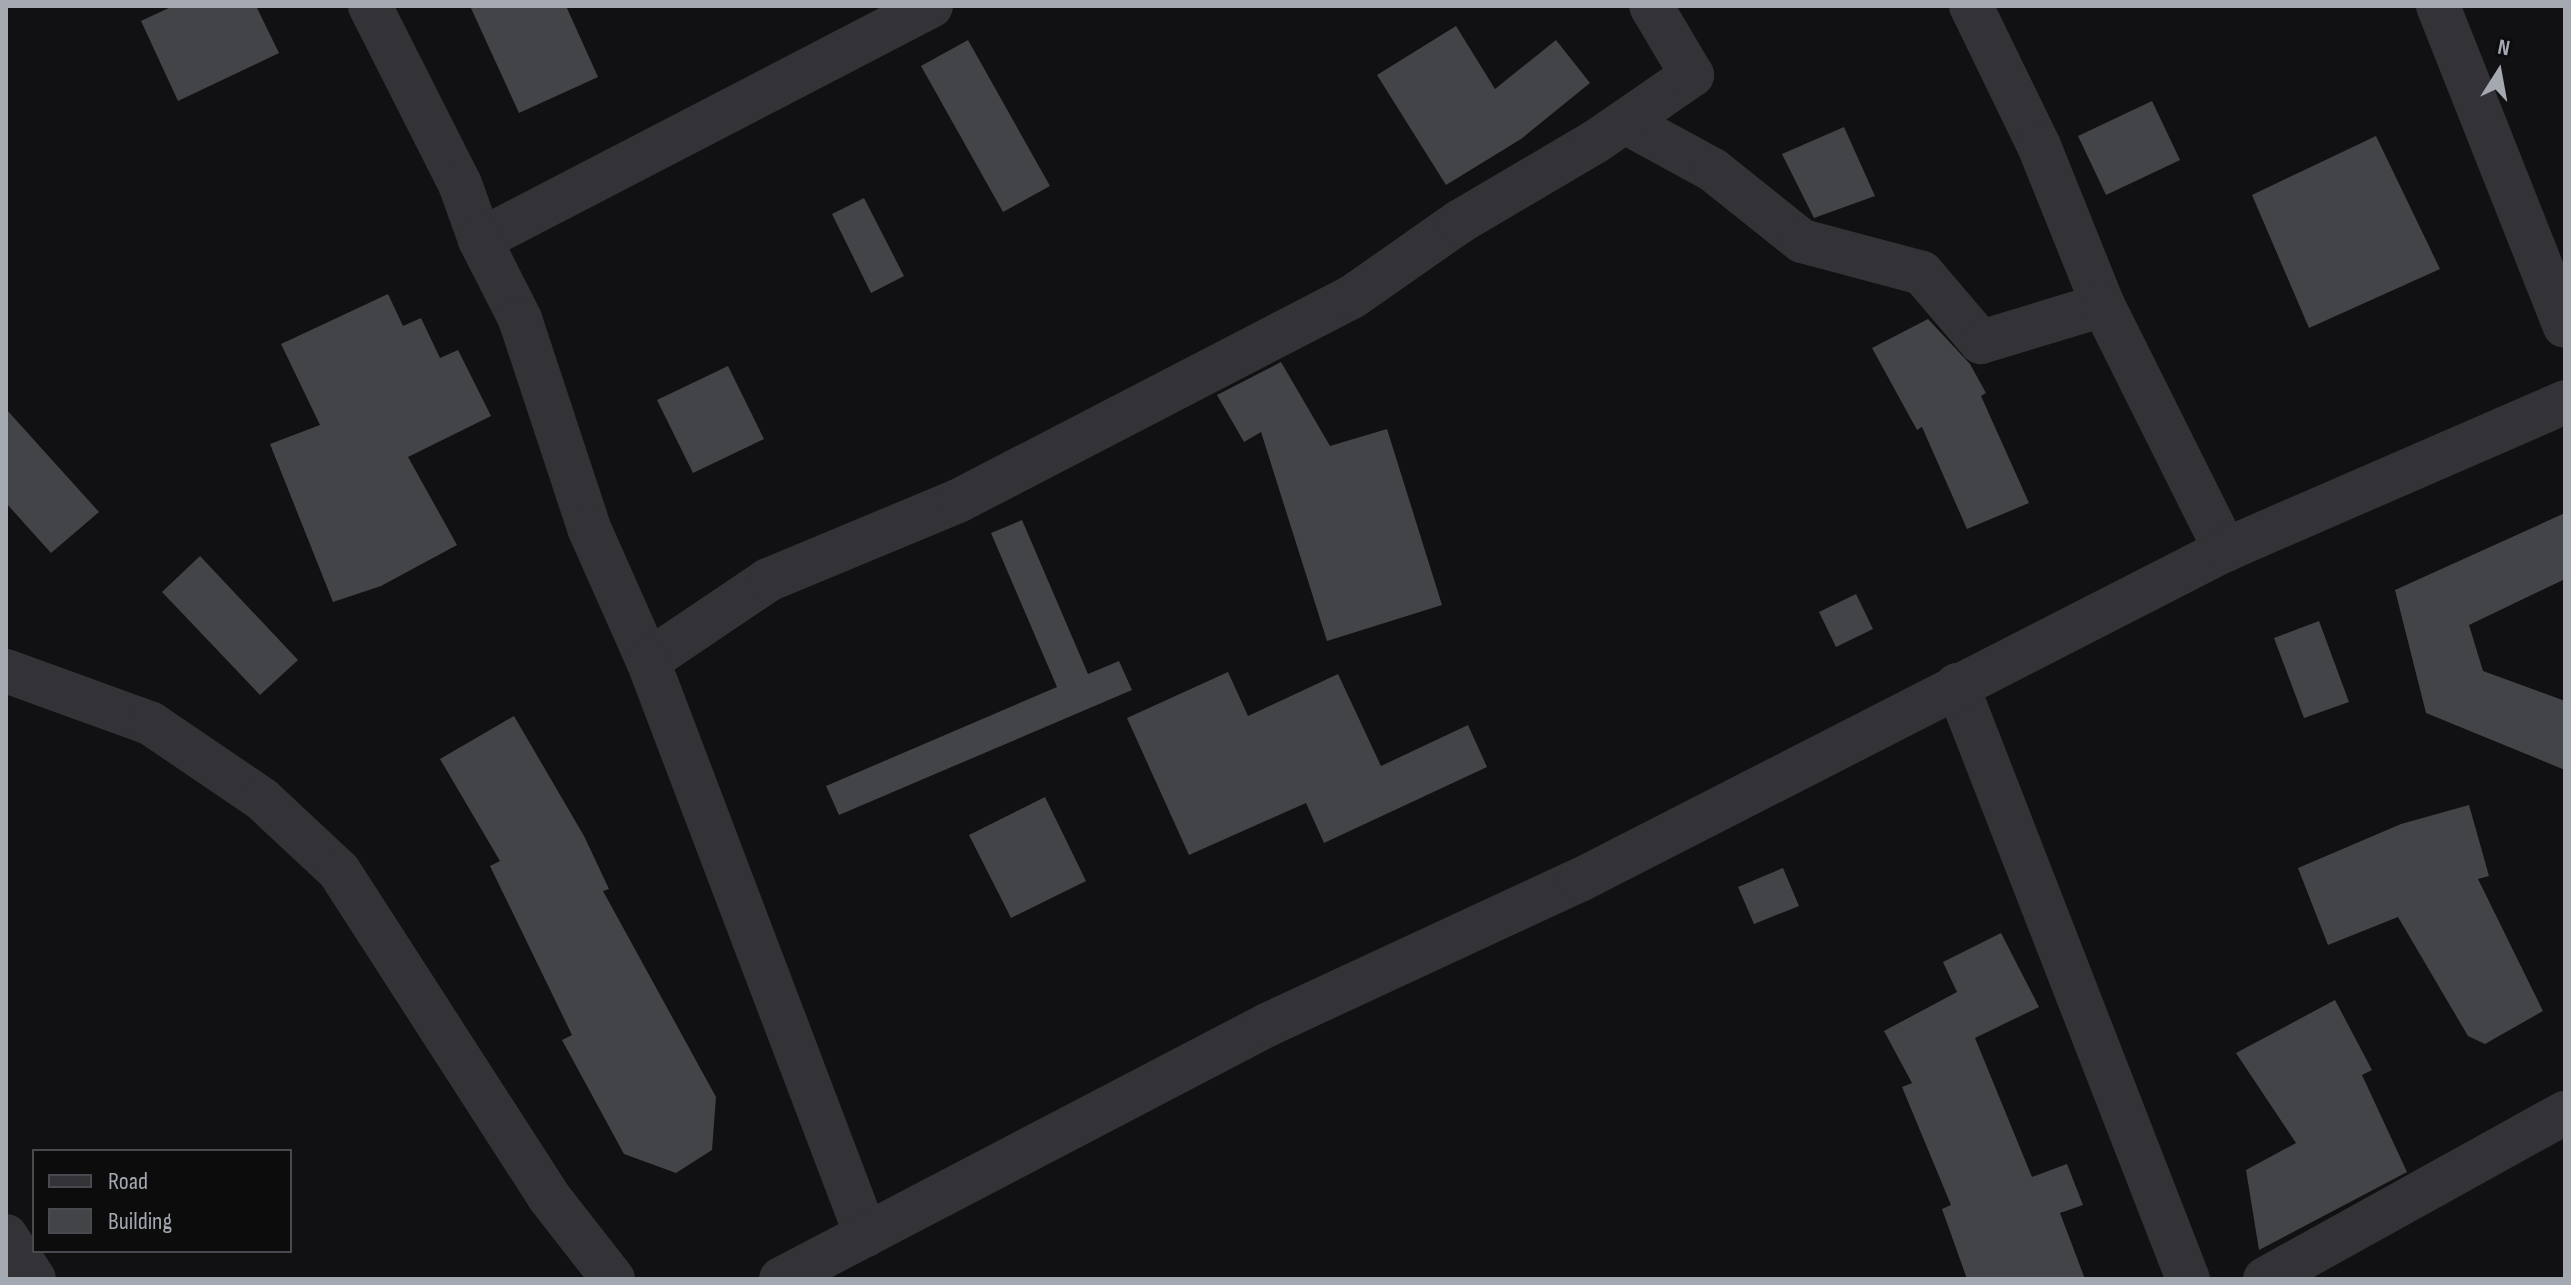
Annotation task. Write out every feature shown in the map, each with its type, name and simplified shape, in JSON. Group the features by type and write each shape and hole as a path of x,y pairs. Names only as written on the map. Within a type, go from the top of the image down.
{"street":[{"path":"370,6 460,184 480,240 520,319 589,528 648,661 866,1235"},
{"path":"480,240 931,6"},
{"path":"648,661 768,580 958,501 1338,304 1459,222 1625,122 1692,75 1651,6"},
{"path":"1971,6 2039,146 2103,305 2225,550"},
{"path":"2438,6 2565,326"},
{"path":"1625,122 1713,170 1802,241 1922,273 1981,342 2103,305"},
{"path":"781,1279 1267,1025 1580,880 2225,550 2565,402"},
{"path":"6,671 150,723 262,799 339,871 549,1197 613,1279"},
{"path":"1957,685 2188,1279"},
{"path":"2265,1279 2565,1113"},
{"path":"6,1236 34,1279"}],"building":[{"path":"173,6 256,6 279,53 178,101 141,21"},
{"path":"470,6 566,6 598,77 519,113"},
{"path":"1456,26 1495,89 1556,40 1590,83 1521,139 1446,185 1377,75"},
{"path":"968,40 1050,186 1003,212 921,66"},
{"path":"2152,101 2180,160 2106,195 2078,136"},
{"path":"1844,127 1875,196 1814,218 1782,154"},
{"path":"2376,136 2440,269 2309,328 2252,195"},
{"path":"864,198 904,276 871,293 832,214"},
{"path":"388,294 403,326 421,318 440,358 458,350 491,416 408,457 457,545 381,586 333,602 270,444 320,425 281,344"},
{"path":"1928,319 1970,364 1986,393 1981,396 2029,503 1967,529 1922,427 1917,430 1872,348"},
{"path":"1281,362 1330,446 1387,429 1442,605 1327,641 1261,432 1244,442 1217,395"},
{"path":"728,366 764,439 693,473 657,400"},
{"path":"6,409 99,512 51,553 6,503"},
{"path":"2565,513 2565,579 2469,625 2483,671 2565,701 2565,770 2426,713 2395,590"},
{"path":"1022,520 1088,674 1119,661 1132,690 839,815 826,786 1057,687 991,533"},
{"path":"200,556 298,660 260,695 162,592"},
{"path":"1856,594 1873,629 1836,647 1819,612"},
{"path":"2319,621 2349,702 2304,718 2274,638"},
{"path":"1228,672 1248,716 1338,674 1381,766 1468,725 1487,767 1324,843 1306,803 1189,855 1127,718"},
{"path":"514,716 584,836 609,889 603,891 716,1097 712,1150 676,1173 624,1154 562,1040 572,1035 490,866 500,861 440,759"},
{"path":"1045,797 1086,881 1011,918 969,835"},
{"path":"2469,805 2489,876 2478,879 2543,1011 2485,1044 2468,1036 2398,917 2328,945 2298,868 2401,824"},
{"path":"1783,868 1799,906 1754,924 1738,887"},
{"path":"2001,933 2039,1007 1975,1038 2032,1177 2067,1164 2083,1205 2060,1213 2085,1279 1967,1279 1942,1209 1951,1205 1902,1087 1912,1083 1884,1031 1957,992 1943,962"},
{"path":"2335,1000 2372,1070 2362,1075 2407,1172 2259,1250 2246,1170 2296,1143 2236,1053"}]}
